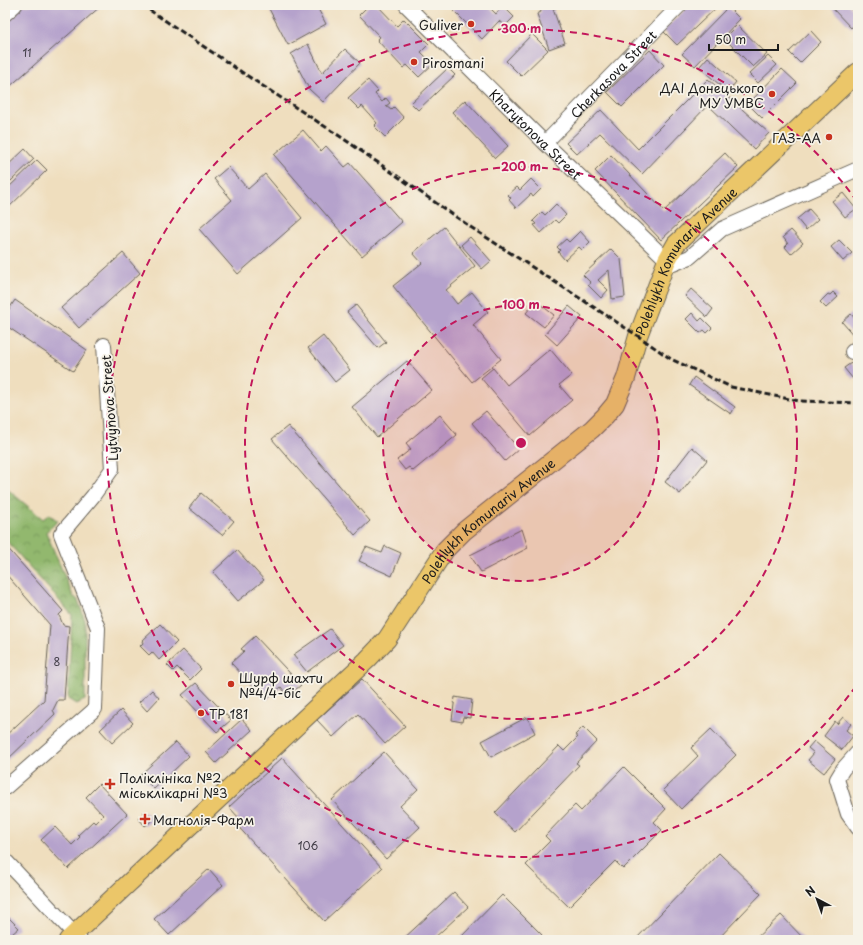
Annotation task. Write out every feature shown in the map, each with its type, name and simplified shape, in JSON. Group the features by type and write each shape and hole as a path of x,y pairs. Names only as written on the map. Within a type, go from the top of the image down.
{"main road":[{"name":"Polehlykh Komunariv Avenue","path":"74,938 367,660 386,639 445,550 464,531 592,429 605,416 615,404 626,378 638,336 667,260 676,244 858,72"}],"street":[{"path":"5,14 15,5"},
{"name":"Kharytonova Street","path":"406,5 545,143 667,260"},
{"name":"Cherkasova Street","path":"545,143 680,5"},
{"path":"667,260 673,264 690,257 722,229 858,169"},
{"name":"Lytvynova Street","path":"5,788 95,709 98,628 61,534 93,496 112,469 104,345"},
{"path":"858,752 837,779 848,814 858,828"},
{"path":"5,860 74,938"}],"green space":[{"path":"5,487 43,519 49,514 58,521 46,532 73,596 78,600 85,620 85,700 76,704 68,699 72,615 5,539"}],"building":[{"path":"20,5 102,5 7,89 5,86 5,18"},
{"path":"267,5 316,5 326,24 288,45"},
{"path":"369,5 377,5 397,26 404,19 429,44 421,52 433,64 419,77 407,65 403,68 377,40 380,37 359,15"},
{"path":"452,5 487,5 496,14 503,6 514,17 505,26 499,21 482,39 450,7"},
{"path":"539,5 558,5 558,7 553,9 565,43 549,49 537,14 541,12"},
{"path":"690,5 719,5 677,45 663,31"},
{"path":"836,5 849,5 854,11 858,7 858,21 851,28 832,8"},
{"path":"728,7 740,19 695,66 682,54"},
{"path":"737,25 767,54 753,67 724,38"},
{"path":"811,31 821,42 800,63 789,52"},
{"path":"532,34 548,50 521,76 506,61"},
{"path":"308,44 322,73 345,49 360,63 323,102 309,89 291,54"},
{"path":"650,50 664,65 622,107 607,92"},
{"path":"768,56 777,65 758,83 749,74"},
{"path":"708,57 736,82 728,92 699,67"},
{"path":"448,68 455,75 418,110 411,103"},
{"name":"ДАІ Донецького МУ УМВС","path":"782,69 797,83 762,118 748,104"},
{"path":"708,79 769,133 754,149 708,105 642,174 600,133 577,154 566,143 601,110 638,149"},
{"path":"368,80 378,91 375,94 382,102 386,98 390,103 386,106 391,110 394,107 404,118 385,137 374,126 377,123 362,106 359,109 348,98"},
{"path":"465,100 508,146 495,158 452,112"},
{"path":"303,130 321,151 326,146 345,167 350,163 402,222 362,256 274,155"},
{"path":"25,149 34,159 11,181 5,175 5,168"},
{"path":"725,153 738,167 661,240 595,171 611,155 664,211"},
{"path":"37,160 47,170 5,211 5,191"},
{"path":"228,167 248,189 265,174 302,218 238,274 199,229 232,200 214,179"},
{"path":"531,179 541,189 533,197 531,194 516,208 509,200 511,198 508,195 517,187 520,190"},
{"path":"843,193 856,209 845,217 832,201"},
{"path":"556,204 566,215 558,223 555,220 541,233 534,225 536,224 533,221 542,212 545,215"},
{"path":"809,209 818,219 806,230 797,219"},
{"path":"444,227 475,266 446,290 457,304 472,292 488,312 473,325 501,359 472,382 393,286 422,263 413,253"},
{"path":"791,230 803,243 791,254 785,247 788,244 783,237"},
{"path":"580,231 590,242 582,250 579,247 565,260 558,252 560,250 557,247 566,239 569,242"},
{"path":"470,237 491,261 482,269 461,245"},
{"path":"839,240 852,253 843,261 831,247"},
{"path":"611,249 621,259 625,297 612,299 609,270 598,280 608,290 601,298 588,285 591,283 583,275"},
{"path":"123,253 140,273 79,328 61,308"},
{"path":"691,289 713,309 707,317 685,296"},
{"path":"833,292 838,297 826,308 820,302 828,294 830,295"},
{"path":"15,300 87,350 73,371 5,325 5,315"},
{"path":"536,301 554,315 544,327 526,313"},
{"path":"356,305 386,342 378,348 347,312"},
{"path":"569,306 582,317 557,345 545,334"},
{"path":"692,313 699,321 702,318 712,328 707,333 704,330 700,333 686,319"},
{"path":"851,314 858,322 858,334 855,337 842,322"},
{"path":"323,336 350,370 335,382 308,348"},
{"path":"550,349 572,375 559,385 572,400 530,436 481,378 493,368 507,385"},
{"path":"407,361 432,390 377,437 352,407"},
{"path":"851,363 858,371 858,375 853,379 844,368"},
{"path":"694,377 735,407 731,414 689,385"},
{"path":"486,411 519,449 505,461 472,423"},
{"path":"440,415 457,435 413,471 409,467 405,470 397,460 411,449 406,443"},
{"path":"288,426 370,521 355,535 272,439"},
{"path":"692,447 707,460 680,494 665,482"},
{"path":"201,493 234,521 222,535 189,508"},
{"path":"522,529 528,548 481,572 470,555"},
{"path":"5,545 63,611 59,615 63,625 69,626 64,700 58,700 53,710 55,714 5,762 5,736 44,700 50,625 5,573"},
{"path":"385,546 401,553 392,576 359,561 366,547 382,553"},
{"path":"237,550 264,580 238,601 213,572"},
{"path":"160,624 177,642 159,660 152,652 149,655 140,646 143,643 142,641"},
{"path":"330,629 343,645 307,672 293,655"},
{"path":"255,636 301,685 288,696 281,687 266,700 231,663 244,651 241,649"},
{"path":"183,650 201,669 190,680 177,667 173,671 167,665"},
{"path":"362,679 405,726 385,744 358,714 333,737 317,720"},
{"path":"196,683 231,720 217,732 182,695"},
{"path":"152,690 159,698 147,711 139,702"},
{"path":"455,697 472,700 470,718 463,717 462,722 452,720"},
{"path":"121,710 133,723 112,743 100,730"},
{"path":"527,717 535,733 491,757 482,741"},
{"path":"843,717 851,724 846,730 853,736 842,750 824,736 835,721 837,724"},
{"path":"242,719 252,730 216,763 206,752"},
{"path":"583,727 597,741 576,763 579,765 515,832 495,813 559,746 564,751 578,737 575,735"},
{"path":"711,729 736,755 681,809 663,790 698,756 691,748"},
{"path":"814,741 835,759 824,773 808,760 814,753 808,748"},
{"path":"176,742 189,756 154,789 140,775"},
{"path":"384,752 418,789 400,806 420,827 386,859 332,800"},
{"path":"282,758 382,868 324,921 234,822 239,818 229,807"},
{"path":"624,767 666,809 654,822 662,830 623,869 615,861 569,907 526,865 550,841 545,836 575,805 581,811"},
{"path":"99,784 127,814 68,869 41,840 55,827 72,845 80,837 78,835 93,821 95,823 103,815 86,797"},
{"name":"Магнолія-Фарм","path":"145,811 153,820 145,826 138,818"},
{"path":"719,853 761,894 717,940 635,940"},
{"path":"209,869 223,885 169,935 154,919"},
{"path":"454,892 468,907 432,940 402,940"},
{"path":"502,895 542,935 537,940 458,940"},
{"path":"6,915 19,928 5,940 5,916"},
{"path":"781,915 805,940 754,940"}],"railway":[{"path":"142,5 341,137 472,228 671,359 731,387 799,401 858,403"}],"place":[{"name":"Guliver","path":"471,24"},
{"name":"Pirosmani","path":"414,62"},
{"name":"ДАІ Донецького МУ УМВС","path":"772,94"},
{"name":"ГАЗ-АА","path":"829,137"},
{"name":"Шурф шахти №4/4-біс","path":"231,684"},
{"name":"TP 181","path":"201,713"},
{"name":"Поліклініка №2 міськлікарні №3","path":"110,784"},
{"name":"Магнолія-Фарм","path":"145,819"}]}
